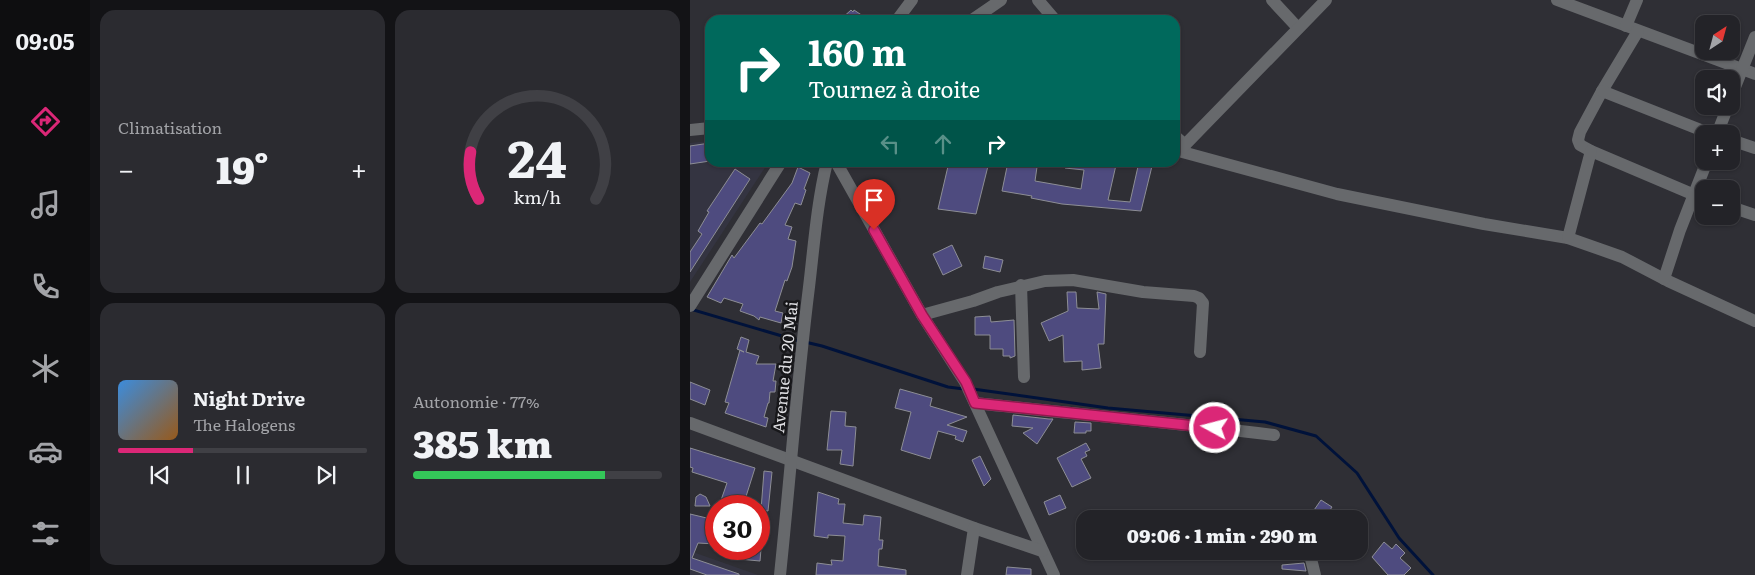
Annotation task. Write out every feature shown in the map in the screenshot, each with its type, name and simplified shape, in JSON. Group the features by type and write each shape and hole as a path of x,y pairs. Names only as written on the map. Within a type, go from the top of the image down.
{"street":[{"path":"901,15 912,0"},
{"path":"979,15 1001,0"},
{"path":"1038,0 1051,15"},
{"path":"1272,0 1298,28"},
{"path":"1180,145 1326,0"},
{"path":"1557,0 1742,71 1755,74"},
{"path":"1637,0 1632,29 1580,132 1578,140 1580,145 1592,151 1695,195"},
{"path":"1740,76 1755,37"},
{"path":"1602,91 1695,128"},
{"path":"690,130 705,128"},
{"path":"1740,143 1755,148"},
{"path":"1180,146 1337,194 1484,224 1568,238 1622,257 1664,279 1755,321"},
{"path":"1568,238 1592,151"},
{"path":"691,304 778,167"},
{"name":"Avenue du 20 Mai","path":"780,575 792,461 799,359 820,190 826,167"},
{"path":"839,167 922,315 966,382 1054,575"},
{"path":"1664,279 1680,230 1695,204"},
{"path":"1740,210 1755,215"},
{"path":"922,315 1021,285 1045,281 1073,280 1143,292 1194,296 1203,302 1200,352"},
{"path":"1021,285 1024,376"},
{"path":"974,400 1075,414 1176,423 1274,435"},
{"path":"690,423 974,528 1042,551"},
{"path":"968,575 974,528"},
{"path":"1311,560 1315,575"}],"shaded area":[{"path":"705,142 705,167 765,167 690,282 690,143"},
{"path":"690,551 705,556 705,560 716,560 758,575 690,575"}],"building":[{"path":"851,10 853,12 854,10 862,15 846,15"},
{"path":"705,144 705,162 690,164 690,146"},
{"path":"798,167 810,173 801,205 795,203 785,225 792,227 788,239 796,241 792,267 787,281 785,280 775,311 783,313 781,323 760,317 759,320 740,311 743,304 724,298 721,303 707,297 732,255 734,258 792,183"},
{"path":"948,167 988,167 976,214 938,209"},
{"path":"1007,167 1037,167 1035,181 1081,189 1084,170 1065,167 1116,167 1108,200 1130,202 1138,167 1152,167 1141,211 1062,204 1002,191"},
{"path":"735,169 750,179 690,272 690,252 702,234 698,231 709,212 707,211"},
{"path":"952,245 962,266 943,275 933,254"},
{"path":"985,256 1003,260 1000,272 983,268"},
{"path":"1067,292 1076,292 1077,308 1099,309 1097,292 1106,294 1104,344 1098,344 1101,368 1082,370 1082,361 1064,362 1063,335 1049,341 1041,323 1068,311"},
{"path":"990,316 991,322 1014,320 1015,356 1010,358 1010,356 1003,356 1003,349 990,349 990,335 975,335 975,317"},
{"path":"741,337 749,340 746,352 759,356 756,364 776,364 773,381 776,381 775,392 770,392 769,403 764,417 768,418 766,427 725,413 729,403 725,402 740,350 737,349"},
{"path":"690,382 710,390 705,405 690,399"},
{"path":"900,389 932,398 930,406 967,417 947,425 967,431 963,442 955,439 956,436 938,431 930,459 901,450 911,412 895,408"},
{"path":"831,411 846,412 845,426 856,427 853,466 840,464 842,450 827,450"},
{"path":"1013,415 1053,419 1037,444 1023,433 1033,428 1012,426"},
{"path":"1075,422 1091,423 1091,431 1074,433"},
{"path":"1086,443 1090,450 1085,452 1087,456 1081,459 1091,478 1072,487 1057,458"},
{"path":"690,448 755,468 746,495 723,495 727,483 692,472 693,468 690,467"},
{"path":"980,456 991,479 984,486 972,460"},
{"path":"764,471 772,472 770,495 762,495"},
{"path":"818,492 839,499 838,504 845,504 843,523 863,525 864,515 881,517 879,540 883,540 882,549 879,549 878,566 906,570 906,575 816,575 817,563 832,565 831,560 843,561 845,536 828,535 828,538 814,536"},
{"path":"700,494 705,496 705,506 695,506 696,497"},
{"path":"1060,495 1066,508 1049,515 1044,502"},
{"path":"1321,500 1332,507 1330,510 1314,510"},
{"path":"690,514 705,518 705,543 698,543 692,558 739,575 707,575 690,569"},
{"path":"1384,542 1392,549 1396,544 1405,553 1400,558 1411,568 1404,575 1388,575 1372,557"},
{"path":"1304,563 1306,571 1282,569 1282,565"},
{"path":"1007,567 1031,569 1031,575 1006,575"}],"waterway":[{"path":"690,309 799,341"},
{"path":"805,342 948,387 964,389"},
{"path":"973,389 1108,408 1265,422 1316,436 1357,473 1399,538 1433,575"}],"route":[{"path":"874,230 922,315 966,382 975,403 1215,428"}]}
